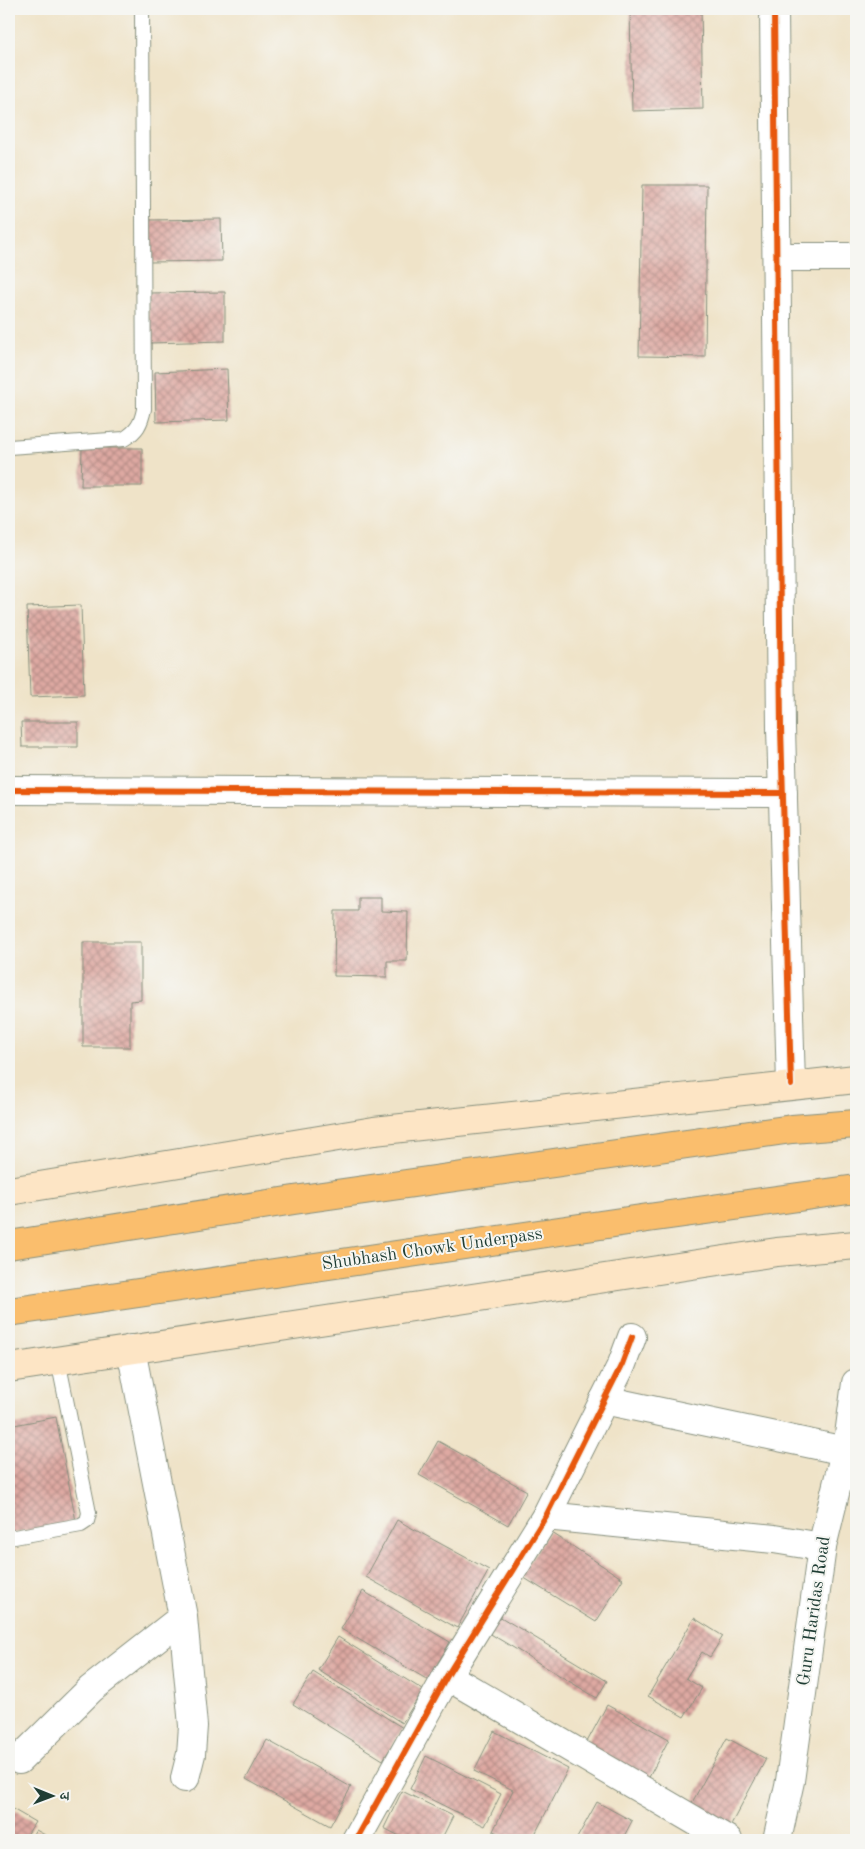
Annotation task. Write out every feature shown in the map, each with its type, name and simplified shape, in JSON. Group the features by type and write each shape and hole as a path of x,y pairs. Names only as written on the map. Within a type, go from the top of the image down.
{"highway":[{"path":"9,1245 294,1200 792,1129 856,1124"},
{"name":"Shubhash Chowk Underpass","path":"9,1312 856,1189"}],"main road":[{"path":"9,1191 374,1131 856,1079"},
{"path":"9,1368 777,1252 856,1245"}],"street":[{"path":"774,9 783,792 791,1085"},
{"path":"776,257 856,257"},
{"path":"9,790 783,792"},
{"path":"356,1840 447,1676 546,1516 622,1364 632,1337"},
{"path":"131,1349 184,1617 193,1726 191,1754 185,1778"},
{"name":"Guru Haridas Road","path":"777,1840 790,1781 822,1547 845,1451 856,1383"},
{"path":"604,1400 845,1451"},
{"path":"546,1516 774,1539 822,1547"},
{"path":"19,1760 91,1689 184,1617"},
{"path":"447,1676 728,1840"}],"lane":[{"path":"9,447 124,439 133,434 141,424 144,409 142,9"},
{"path":"9,1538 82,1525 87,1520 89,1513 58,1360"}],"building":[{"path":"630,9 701,9 703,109 632,111"},
{"path":"642,185 707,185 705,357 639,356"},
{"path":"221,219 222,261 149,262 149,220"},
{"path":"225,292 225,341 149,343 148,293"},
{"path":"227,369 229,420 156,422 155,372"},
{"path":"82,448 142,448 142,486 81,486"},
{"path":"81,605 84,695 30,697 27,607"},
{"path":"21,722 78,722 78,747 22,747"},
{"path":"358,897 381,897 381,911 408,912 407,961 387,961 387,977 334,976 335,911 358,911"},
{"path":"83,942 141,942 141,1000 130,1001 130,1047 83,1047"},
{"path":"56,1417 76,1521 9,1534 9,1426"},
{"path":"438,1441 527,1491 508,1525 419,1475"},
{"path":"397,1520 489,1570 457,1628 366,1577"},
{"path":"549,1531 623,1579 596,1622 521,1576"},
{"path":"363,1591 450,1642 428,1680 341,1629"},
{"path":"499,1616 607,1681 597,1698 489,1633"},
{"path":"694,1618 723,1636 710,1657 702,1652 686,1678 702,1688 684,1717 648,1696"},
{"path":"338,1637 423,1690 402,1723 318,1670"},
{"path":"313,1672 403,1728 383,1760 293,1704"},
{"path":"607,1705 669,1739 644,1787 581,1753"},
{"path":"494,1731 568,1769 532,1840 512,1840 493,1831 513,1790 474,1771"},
{"path":"727,1738 766,1759 727,1832 688,1810"},
{"path":"267,1740 351,1787 330,1826 246,1779"},
{"path":"426,1756 501,1794 485,1826 410,1789"},
{"path":"402,1791 453,1816 441,1840 407,1840 384,1828"},
{"path":"597,1802 632,1821 622,1840 576,1840"},
{"path":"9,1807 35,1822 24,1840 9,1840"},
{"path":"36,1830 54,1840 30,1840"}],"cycle path":[{"path":"774,9 781,728 791,1085"},
{"path":"9,790 783,793"},
{"path":"356,1840 447,1676 546,1516 622,1364 632,1337"}]}
